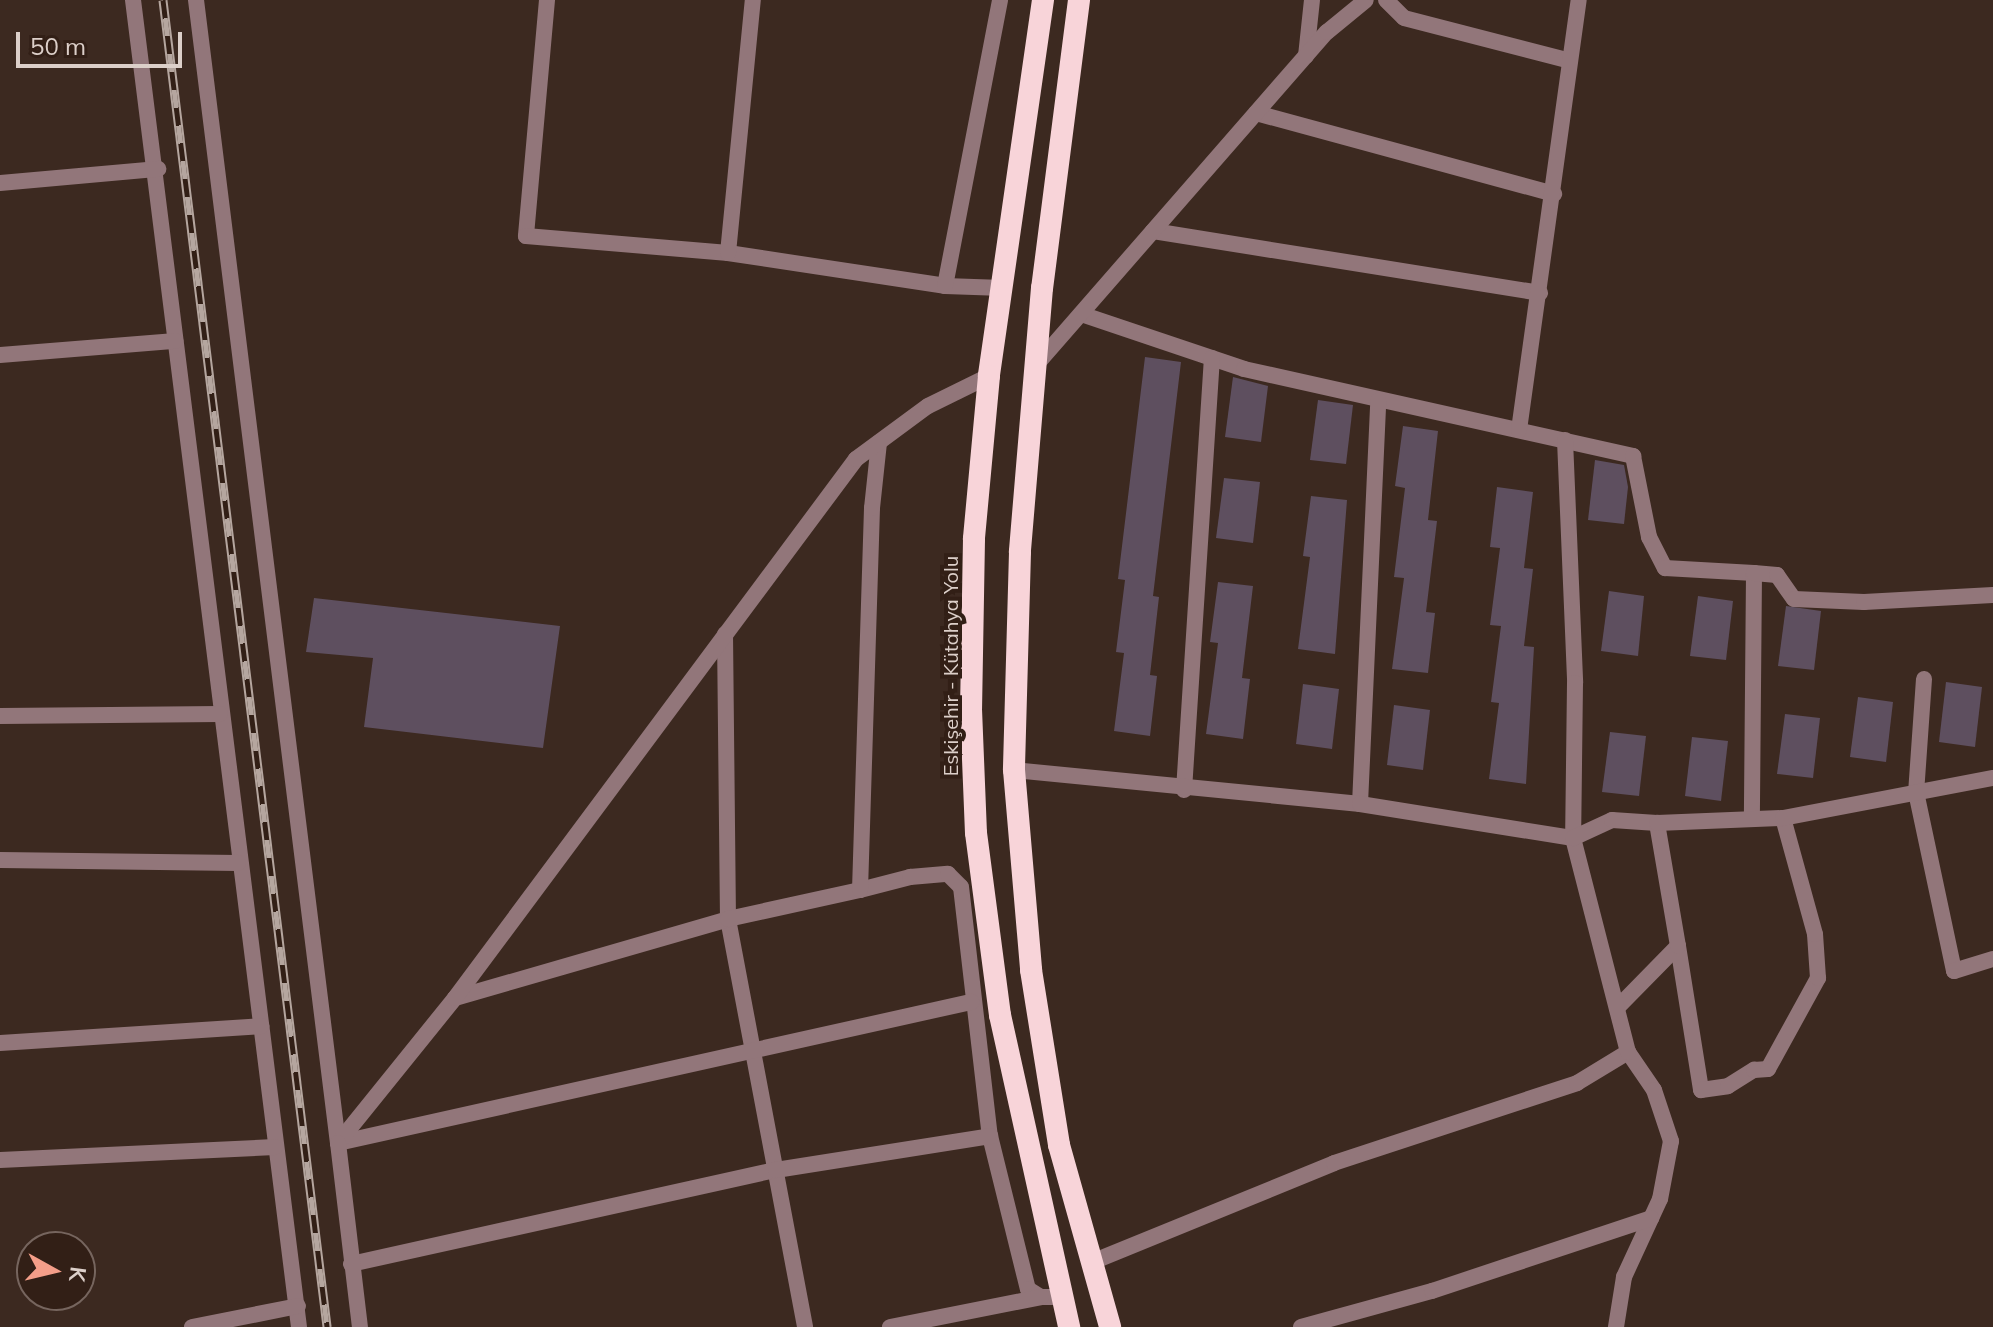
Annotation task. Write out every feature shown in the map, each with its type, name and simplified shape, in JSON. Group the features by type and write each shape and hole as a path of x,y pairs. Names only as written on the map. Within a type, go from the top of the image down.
{"highway":[{"name":"Eskişehir - Kütahya Yolu","path":"1043,0 989,376 974,539 971,709 976,833 1000,1015 1051,1297 1069,1327"},
{"path":"1079,0 1036,365 1020,552 1014,770 1031,970 1052,1101 1110,1327"}],"street":[{"path":"133,0 158,169 175,341 238,863 299,1327"},
{"path":"196,0 360,1327"},
{"path":"547,0 526,236 728,253 945,286 1003,288"},
{"path":"728,253 753,0"},
{"path":"945,286 1000,0"},
{"path":"1306,56 1312,0"},
{"path":"1036,365 1306,56 1366,0"},
{"path":"1386,0 1404,18 1570,61"},
{"path":"1519,430 1579,0"},
{"path":"1256,113 1554,194"},
{"path":"0,183 158,169"},
{"path":"1153,231 1540,293"},
{"path":"1081,314 1212,358 1378,400 1633,456 1649,537 1665,568 1777,575 1794,599 1806,600 1993,595"},
{"path":"0,355 175,341"},
{"path":"1184,790 1212,358"},
{"path":"338,1143 455,998 856,459 928,406 989,376"},
{"path":"1360,804 1378,400"},
{"path":"1565,440 1575,683 1573,838 1628,1052 1654,1090 1671,1141 1651,1218 1624,1277 1616,1327"},
{"path":"860,890 872,508 879,442"},
{"path":"1752,817 1754,573"},
{"path":"725,634 728,919 805,1327"},
{"path":"1924,679 1916,792 1954,971 1993,959"},
{"path":"0,716 220,714"},
{"path":"1014,770 1184,790 1360,804 1573,838 1612,820 1657,823 1783,818 1993,778"},
{"path":"1657,823 1701,1090 1728,1086 1754,1070 1768,1069 1818,978 1815,934 1783,818"},
{"path":"0,860 238,863"},
{"path":"455,998 728,919 948,874 961,887 971,1002 990,1136 1028,1289 1051,1297"},
{"path":"1617,1008 1678,946"},
{"path":"338,1143 753,1048 971,1002"},
{"path":"0,1043 261,1026"},
{"path":"1092,1262 1334,1163 1577,1083 1628,1052"},
{"path":"351,1264 776,1170 990,1136"},
{"path":"0,1160 275,1147"},
{"path":"1301,1327 1432,1291 1651,1218"},
{"path":"890,1327 1051,1297"},
{"path":"192,1327 298,1306"}],"building":[{"path":"1145,357 1181,362 1153,596 1159,597 1150,675 1157,676 1150,736 1114,731 1124,653 1116,652 1125,580 1118,579"},
{"path":"1233,377 1268,386 1261,442 1225,437"},
{"path":"1318,400 1353,405 1346,464 1310,460"},
{"path":"1403,426 1438,431 1428,520 1437,521 1426,612 1435,613 1428,673 1392,669 1404,578 1394,577 1405,488 1395,486"},
{"path":"1595,460 1624,465 1628,487 1624,524 1588,520"},
{"path":"1224,478 1260,482 1253,543 1216,538"},
{"path":"1497,487 1533,492 1524,568 1533,569 1524,646 1534,647 1526,784 1489,779 1499,703 1491,702 1501,626 1490,625 1500,548 1490,547"},
{"path":"1311,496 1347,500 1335,654 1298,649 1310,557 1303,556"},
{"path":"1218,582 1253,586 1242,678 1250,679 1243,739 1206,734 1218,643 1210,642"},
{"path":"1609,591 1644,596 1638,656 1601,651"},
{"path":"1698,596 1733,601 1726,660 1690,656"},
{"path":"314,598 560,626 543,748 364,727 373,658 306,652"},
{"path":"1786,606 1821,611 1814,670 1778,666"},
{"path":"1946,682 1982,687 1975,747 1939,742"},
{"path":"1303,684 1339,689 1332,749 1296,744"},
{"path":"1858,697 1893,702 1886,762 1850,757"},
{"path":"1394,705 1430,710 1423,770 1387,765"},
{"path":"1785,714 1820,718 1813,778 1777,774"},
{"path":"1610,732 1646,736 1639,796 1602,792"},
{"path":"1692,737 1728,741 1721,801 1685,796"}],"railway":[{"path":"163,0 327,1327"}]}
